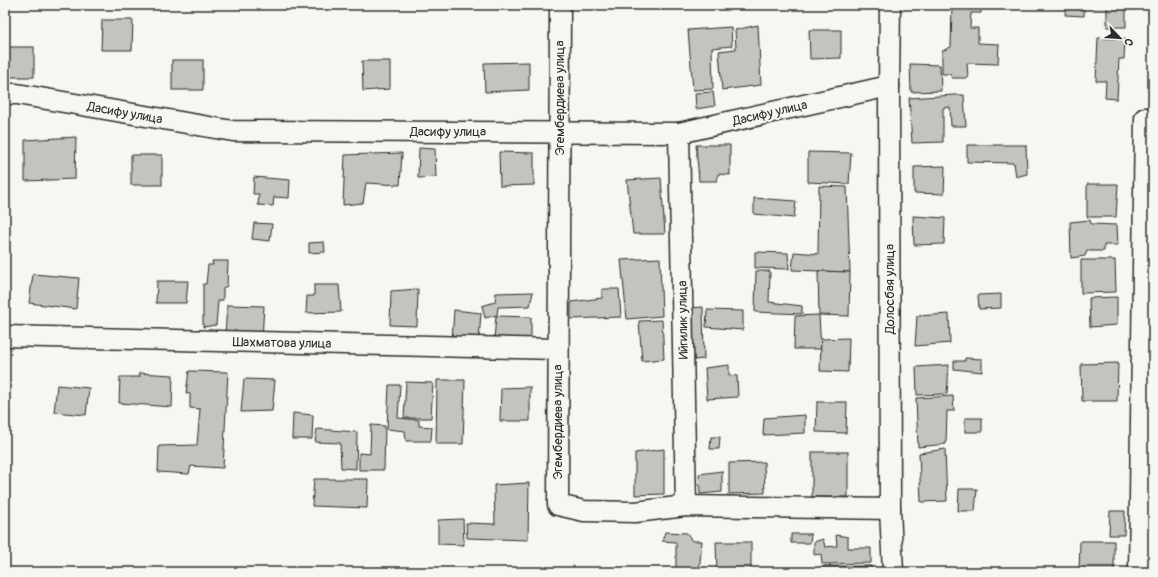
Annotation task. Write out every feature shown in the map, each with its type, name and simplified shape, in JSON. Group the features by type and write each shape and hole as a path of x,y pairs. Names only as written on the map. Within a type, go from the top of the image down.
{"street":[{"name":"Эгембердиева улица","path":"560,5 558,505 584,511 635,512 686,506 890,509"},
{"name":"Долосбая улица","path":"890,5 890,509 893,572"},
{"name":"Дасифу улица","path":"5,94 16,94 233,131 679,133 889,86"},
{"path":"1139,572 1149,118"},
{"name":"Ийгилик улица","path":"679,133 686,506"},
{"name":"Шахматова улица","path":"5,336 558,349"}],"building":[{"path":"952,5 981,5 981,13 971,13 970,28 978,28 978,43 999,44 998,64 967,63 968,78 952,78 950,74 942,74 942,51 951,47"},
{"path":"1066,5 1084,5 1084,16 1065,15"},
{"path":"1087,5 1126,5 1126,27 1107,27 1107,7 1087,8"},
{"path":"1153,15 1153,29 1149,29 1150,17"},
{"path":"102,20 133,20 132,50 101,50"},
{"path":"758,25 761,85 722,90 719,51 736,49 735,30"},
{"path":"731,27 732,46 712,48 713,89 693,90 688,30"},
{"path":"809,30 841,30 841,58 810,59"},
{"path":"1098,38 1125,39 1124,59 1119,59 1117,99 1105,98 1106,81 1096,81"},
{"path":"5,47 34,47 34,77 5,77"},
{"path":"172,60 203,60 203,90 172,90"},
{"path":"362,61 390,61 390,89 363,91"},
{"path":"529,62 529,90 485,92 484,63"},
{"path":"910,64 940,65 941,91 911,92"},
{"path":"713,92 715,106 696,109 695,93"},
{"path":"964,95 966,126 951,126 950,107 943,108 943,142 912,143 909,98"},
{"path":"76,137 75,179 25,181 25,140"},
{"path":"696,145 730,145 730,175 718,174 717,181 699,181"},
{"path":"967,145 1026,145 1027,174 1016,177 1014,163 967,162"},
{"path":"419,148 435,149 436,177 418,178"},
{"path":"499,152 534,153 534,185 500,186"},
{"path":"808,152 851,153 849,184 808,182"},
{"path":"402,153 400,185 366,183 363,203 343,205 345,155"},
{"path":"131,155 162,155 162,185 131,185"},
{"path":"945,166 944,194 914,193 914,167"},
{"path":"254,177 290,180 289,198 274,197 273,206 258,205 259,194 253,194"},
{"path":"661,178 665,234 633,234 627,180"},
{"path":"1087,184 1118,184 1116,217 1087,217"},
{"path":"819,186 847,187 850,272 792,270 794,252 818,254"},
{"path":"754,198 796,201 794,218 754,214"},
{"path":"913,216 945,218 944,244 914,245"},
{"path":"1090,220 1091,224 1117,225 1118,245 1104,245 1104,251 1087,251 1085,256 1071,258 1070,222"},
{"path":"254,223 272,224 270,241 252,239"},
{"path":"324,242 325,252 309,253 309,243"},
{"path":"755,252 788,253 789,269 755,268"},
{"path":"660,258 662,316 627,319 621,260"},
{"path":"1081,260 1115,260 1116,292 1081,293"},
{"path":"212,261 228,261 227,286 223,288 223,300 218,301 216,325 203,327 203,284 206,284 208,265 213,265"},
{"path":"756,271 770,271 769,302 802,306 802,314 755,312"},
{"path":"818,271 850,272 849,316 819,315"},
{"path":"33,274 79,278 76,309 29,303"},
{"path":"157,281 188,281 186,303 156,303"},
{"path":"314,285 339,285 341,312 306,313 307,296 314,296"},
{"path":"418,289 417,326 390,325 391,291"},
{"path":"602,289 619,289 621,317 571,319 571,302 602,298"},
{"path":"533,292 530,306 498,307 497,315 485,318 482,306 495,302 496,293"},
{"path":"1001,294 1001,308 979,309 978,295"},
{"path":"1117,297 1117,325 1090,327 1089,298"},
{"path":"227,305 264,306 262,338 225,335"},
{"path":"703,307 704,359 694,360 690,308"},
{"path":"454,310 481,313 479,340 452,340"},
{"path":"707,310 743,311 743,330 706,327"},
{"path":"949,314 950,343 915,346 917,316"},
{"path":"819,315 821,349 794,349 795,316"},
{"path":"496,316 531,317 531,341 494,340"},
{"path":"662,320 664,359 642,361 639,321"},
{"path":"849,338 848,372 820,371 821,339"},
{"path":"965,358 982,359 982,372 954,369 954,361 965,361"},
{"path":"1118,363 1117,401 1082,401 1081,364"},
{"path":"729,365 729,375 737,376 738,397 707,399 705,368"},
{"path":"949,365 947,394 917,395 916,367"},
{"path":"189,371 228,372 223,468 191,466 189,474 158,472 159,446 197,445 200,409 190,408 190,394 186,393"},
{"path":"139,373 173,375 172,407 119,403 120,377 140,377"},
{"path":"244,379 275,380 272,411 241,412"},
{"path":"437,380 465,380 463,444 436,444"},
{"path":"406,382 433,383 431,418 404,418"},
{"path":"57,385 89,388 86,415 54,412"},
{"path":"389,385 400,385 398,418 419,420 419,426 432,427 431,441 406,441 405,431 387,429"},
{"path":"530,387 530,421 500,421 501,388"},
{"path":"953,396 954,411 947,411 946,444 918,447 916,398"},
{"path":"817,402 847,402 846,433 816,432"},
{"path":"293,413 313,415 312,439 292,439"},
{"path":"805,415 805,433 763,435 764,418"},
{"path":"965,418 982,418 982,432 965,432"},
{"path":"371,425 385,426 384,470 359,470 359,453 370,454"},
{"path":"317,429 357,432 356,469 341,468 340,443 315,442"},
{"path":"711,437 720,437 719,449 710,449"},
{"path":"664,449 664,494 635,495 635,453"},
{"path":"945,449 947,501 921,502 919,453"},
{"path":"812,452 848,452 848,497 812,497"},
{"path":"764,462 765,493 729,494 729,463"},
{"path":"722,471 722,492 700,494 699,474"},
{"path":"314,479 368,479 367,508 312,506"},
{"path":"529,483 528,540 467,538 466,523 495,524 494,485"},
{"path":"959,489 977,489 975,511 958,511"},
{"path":"1110,511 1125,511 1124,535 1109,535"},
{"path":"463,519 464,545 438,544 438,520"},
{"path":"665,532 687,533 692,541 702,541 699,572 676,572 676,542 662,541"},
{"path":"791,534 811,534 810,543 791,543"},
{"path":"836,535 848,537 848,548 871,548 871,563 822,564 821,554 814,555 814,542 823,539 825,547 837,546"},
{"path":"1080,541 1114,541 1114,572 1079,572"},
{"path":"716,542 751,542 751,572 717,572"},
{"path":"824,566 871,566 872,572 824,572"},
{"path":"112,569 127,570 126,572 111,572"}]}
